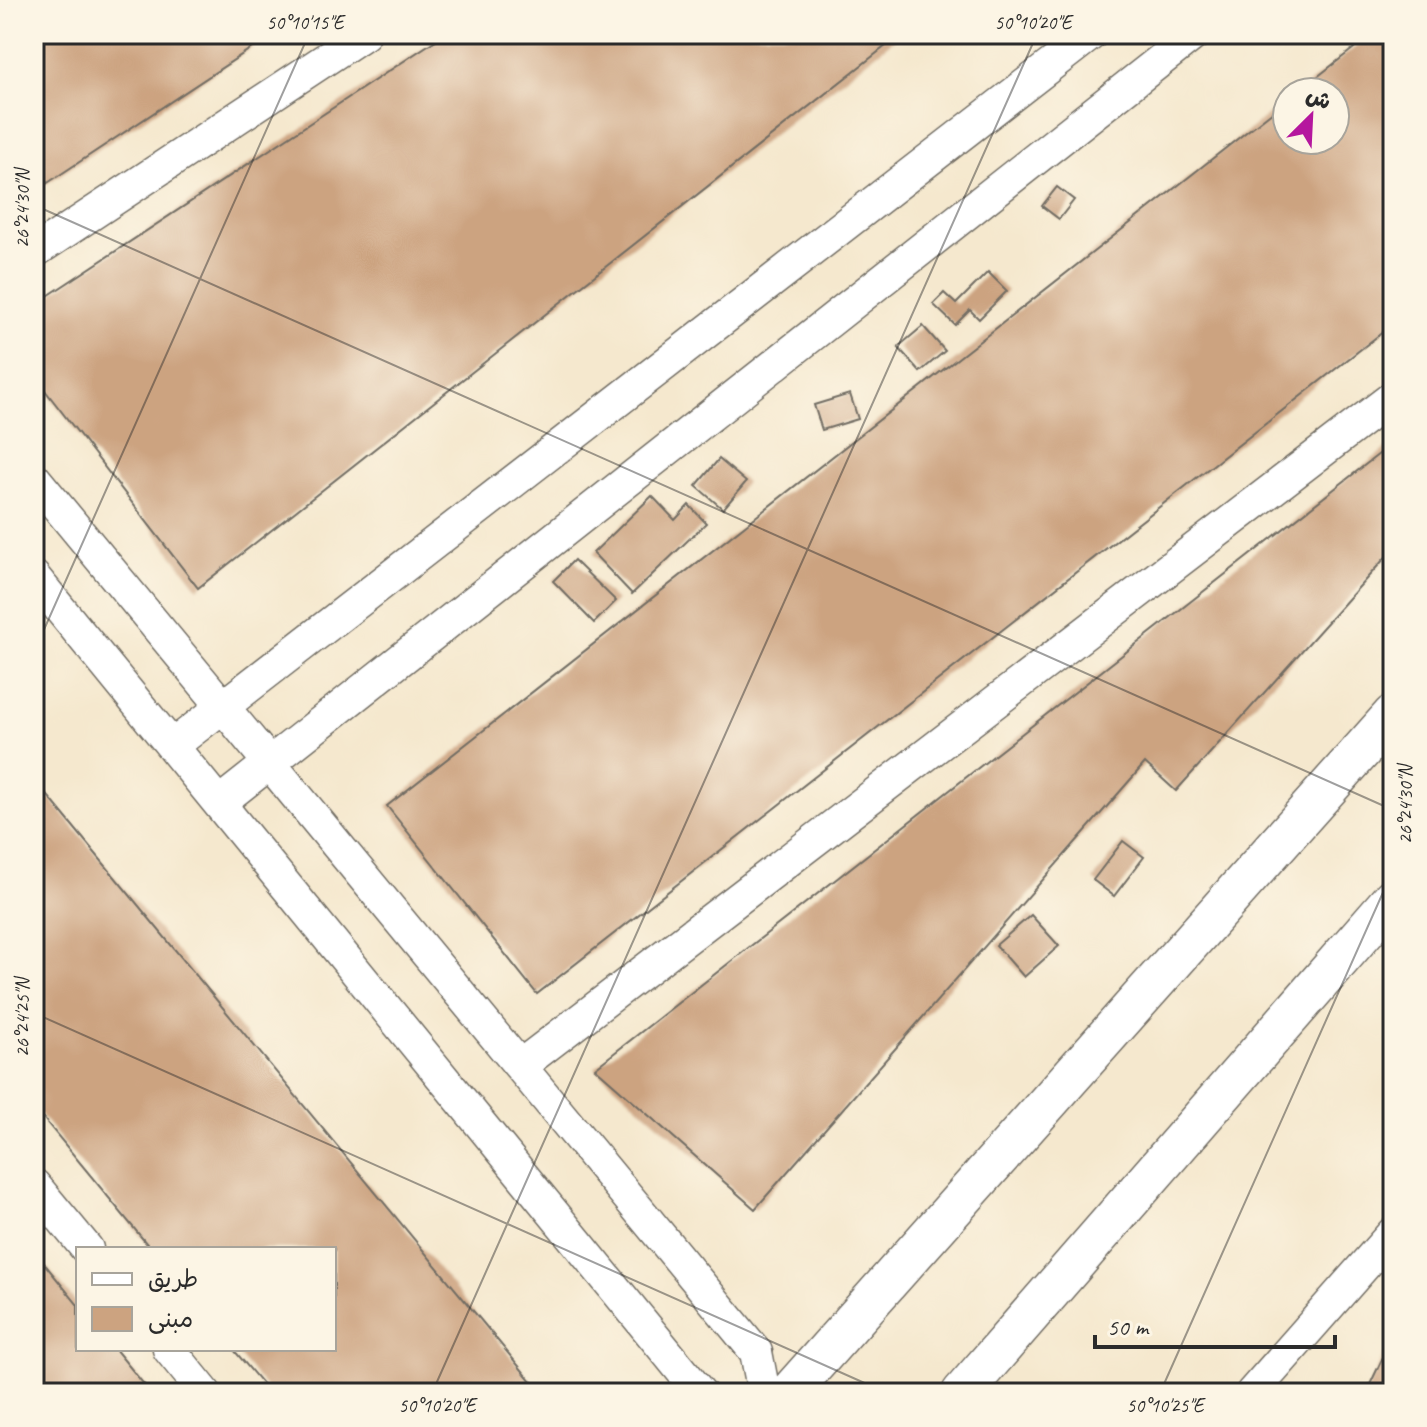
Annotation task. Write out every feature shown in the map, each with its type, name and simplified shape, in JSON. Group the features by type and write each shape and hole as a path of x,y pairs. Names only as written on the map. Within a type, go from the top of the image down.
{"main road":[{"path":"789,1393 1393,715"},
{"path":"962,1393 1393,898"}],"street":[{"path":"34,252 364,34"},
{"path":"172,746 1091,34"},
{"path":"219,803 1194,34"},
{"path":"520,1066 1393,397"},
{"path":"34,478 756,1352 764,1393"},
{"path":"34,577 700,1393"},
{"path":"34,1185 85,1247"},
{"path":"1252,1393 1393,1233"},
{"path":"171,1351 205,1393"}],"building":[{"path":"34,34 273,34 34,192"},
{"path":"445,34 901,34 198,588 34,376 34,305"},
{"path":"1372,34 1393,34 1393,324 537,994 387,806 1271,113 1271,156 1351,156 1351,76 1318,76"},
{"path":"1057,187 1074,200 1059,219 1042,206"},
{"path":"988,272 1007,291 979,319 970,310 955,325 933,304 944,293 956,304"},
{"path":"923,326 945,351 920,372 898,347"},
{"path":"850,394 858,419 822,430 814,405"},
{"path":"1393,443 1393,549 1176,791 1145,763 755,1209 595,1068"},
{"path":"719,459 746,482 723,509 696,486"},
{"path":"652,496 675,520 689,505 706,523 632,594 593,553"},
{"path":"574,560 616,601 594,623 553,581"},
{"path":"34,779 541,1393 270,1393 235,1351 336,1351 336,1247 149,1247 34,1107"},
{"path":"1123,841 1144,857 1114,896 1093,880"},
{"path":"1031,915 1059,946 1024,977 996,945"},
{"path":"34,1251 76,1303 76,1351 117,1351 151,1393 34,1393"},
{"path":"1393,1336 1393,1393 1366,1393"}]}
